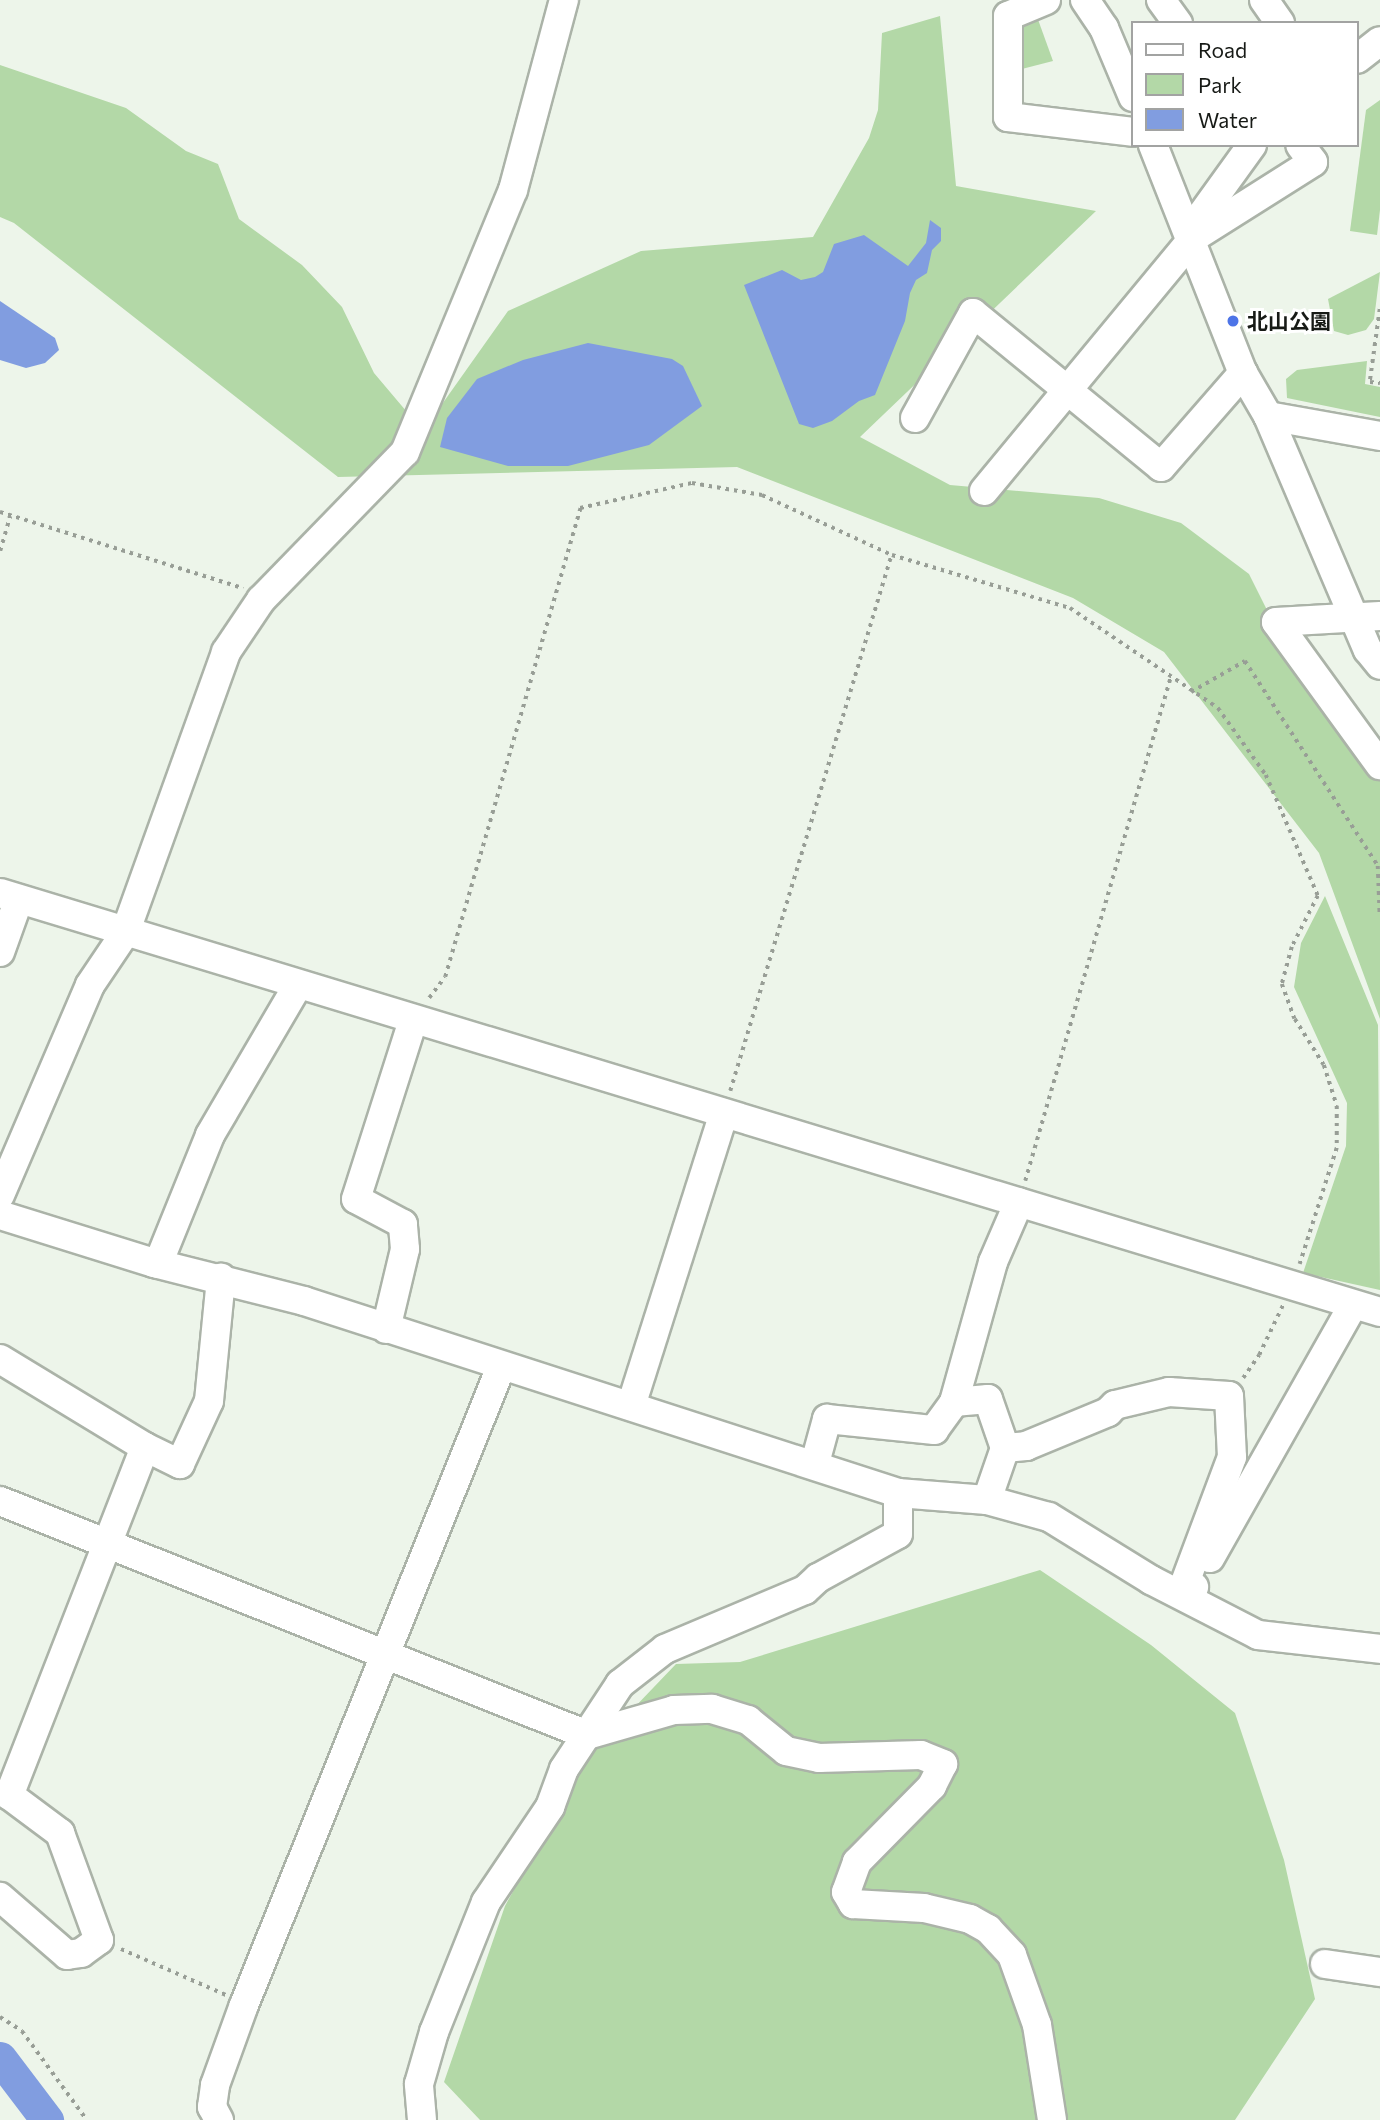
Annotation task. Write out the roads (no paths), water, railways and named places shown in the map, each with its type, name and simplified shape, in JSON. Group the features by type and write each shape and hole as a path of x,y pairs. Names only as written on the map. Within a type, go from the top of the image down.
{"street":[{"path":"0,1195 90,985 125,933 226,652 261,600 405,452 513,190 564,0"},
{"path":"1046,0 1008,16 1008,117 1132,132"},
{"path":"1085,0 1104,28 1132,95"},
{"path":"1161,0 1177,21"},
{"path":"1264,0 1279,21"},
{"path":"1359,58 1380,41"},
{"path":"1154,147 1191,235 1243,373 1268,416 1352,616 1380,665"},
{"path":"984,491 1191,235 1251,147"},
{"path":"1191,235 1313,162 1302,147"},
{"path":"915,418 973,313 1069,387 1161,467 1243,373"},
{"path":"1268,416 1380,436"},
{"path":"1380,616 1276,622 1380,765"},
{"path":"0,952 10,896 1367,1309 1192,1593"},
{"path":"158,1264 210,1135 298,985"},
{"path":"386,1329 405,1249 403,1224 356,1199 414,1020"},
{"path":"631,1406 724,1113"},
{"path":"815,1463 827,1419 933,1430 954,1402 993,1262 1019,1202"},
{"path":"0,1215 158,1264 221,1278 386,1329 815,1463 898,1493 986,1500 1049,1517 1151,1580 1192,1593 1258,1635 1380,1650"},
{"path":"0,1359 145,1447 180,1464 209,1401 221,1278"},
{"path":"219,2120 212,2107 215,2085 244,2005 501,1367"},
{"path":"1005,1448 1026,1446 1108,1412 1115,1405 1168,1392 1229,1396 1232,1457 1185,1583 1192,1593"},
{"path":"954,1402 988,1399 1005,1448 986,1500"},
{"path":"0,1897 67,1955 81,1953 99,1940 60,1833 9,1795 145,1447"},
{"path":"422,2120 419,2084 462,1959 486,1902 550,1807 564,1769 620,1684 665,1649 805,1590 818,1578 898,1534 898,1493"},
{"path":"0,1501 106,1546 587,1735 674,1710 712,1709 748,1720 786,1751 819,1758 921,1755 943,1764 932,1786 857,1862 846,1892 853,1904 924,1908 970,1919 988,1929 1012,1955 1037,2025 1052,2120"},
{"path":"1325,1964 1380,1972"}],"water":[{"path":"930,220 941,228 941,241 932,250 927,273 916,280 910,293 905,321 875,395 859,401 832,421 813,428 799,424 744,285 782,270 801,280 815,277 823,272 834,244 864,235 908,266 926,243"},
{"path":"0,301 55,338 59,350 45,363 26,368 0,360"},
{"path":"588,343 672,359 683,366 702,406 649,445 568,466 508,466 440,447 447,418 477,379 523,360"}],"waterway":[{"path":"0,2058 47,2120"}],"place":[{"name":"北山公園","path":"1233,321"}]}
